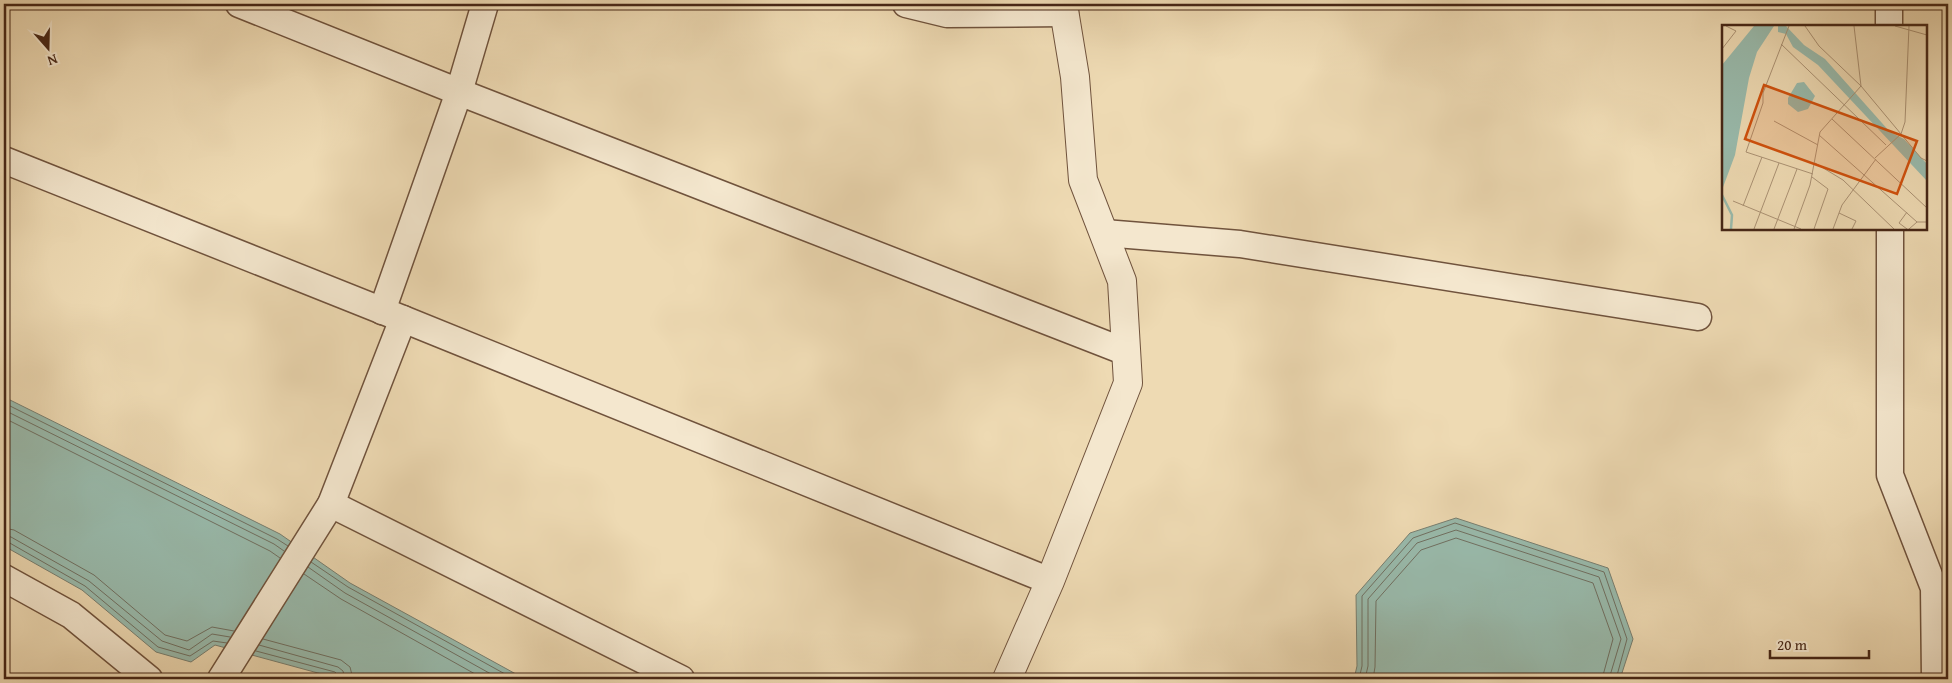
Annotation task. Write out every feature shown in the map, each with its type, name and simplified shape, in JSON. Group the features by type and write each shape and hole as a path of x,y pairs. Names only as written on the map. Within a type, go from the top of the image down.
{"street":[{"path":"239,4 459,92 1126,352"},
{"path":"221,679 331,504 392,315 485,4"},
{"path":"906,4 947,14 1064,9 1075,77 1083,180 1122,281 1128,383 1050,581 1007,679"},
{"path":"1889,4 1889,25"},
{"path":"4,160 1050,581"},
{"path":"1890,230 1890,475 1934,588 1935,679"},
{"path":"1104,233 1240,244 1698,317"},
{"path":"331,504 682,679"},
{"path":"4,578 71,615 150,679"}],"water":[{"path":"4,397 280,534 350,583 525,679 340,679 215,645 191,662 156,652 82,590 4,546"},
{"path":"1456,518 1608,568 1633,639 1620,679 1354,679 1357,666 1356,595 1410,533"}]}
